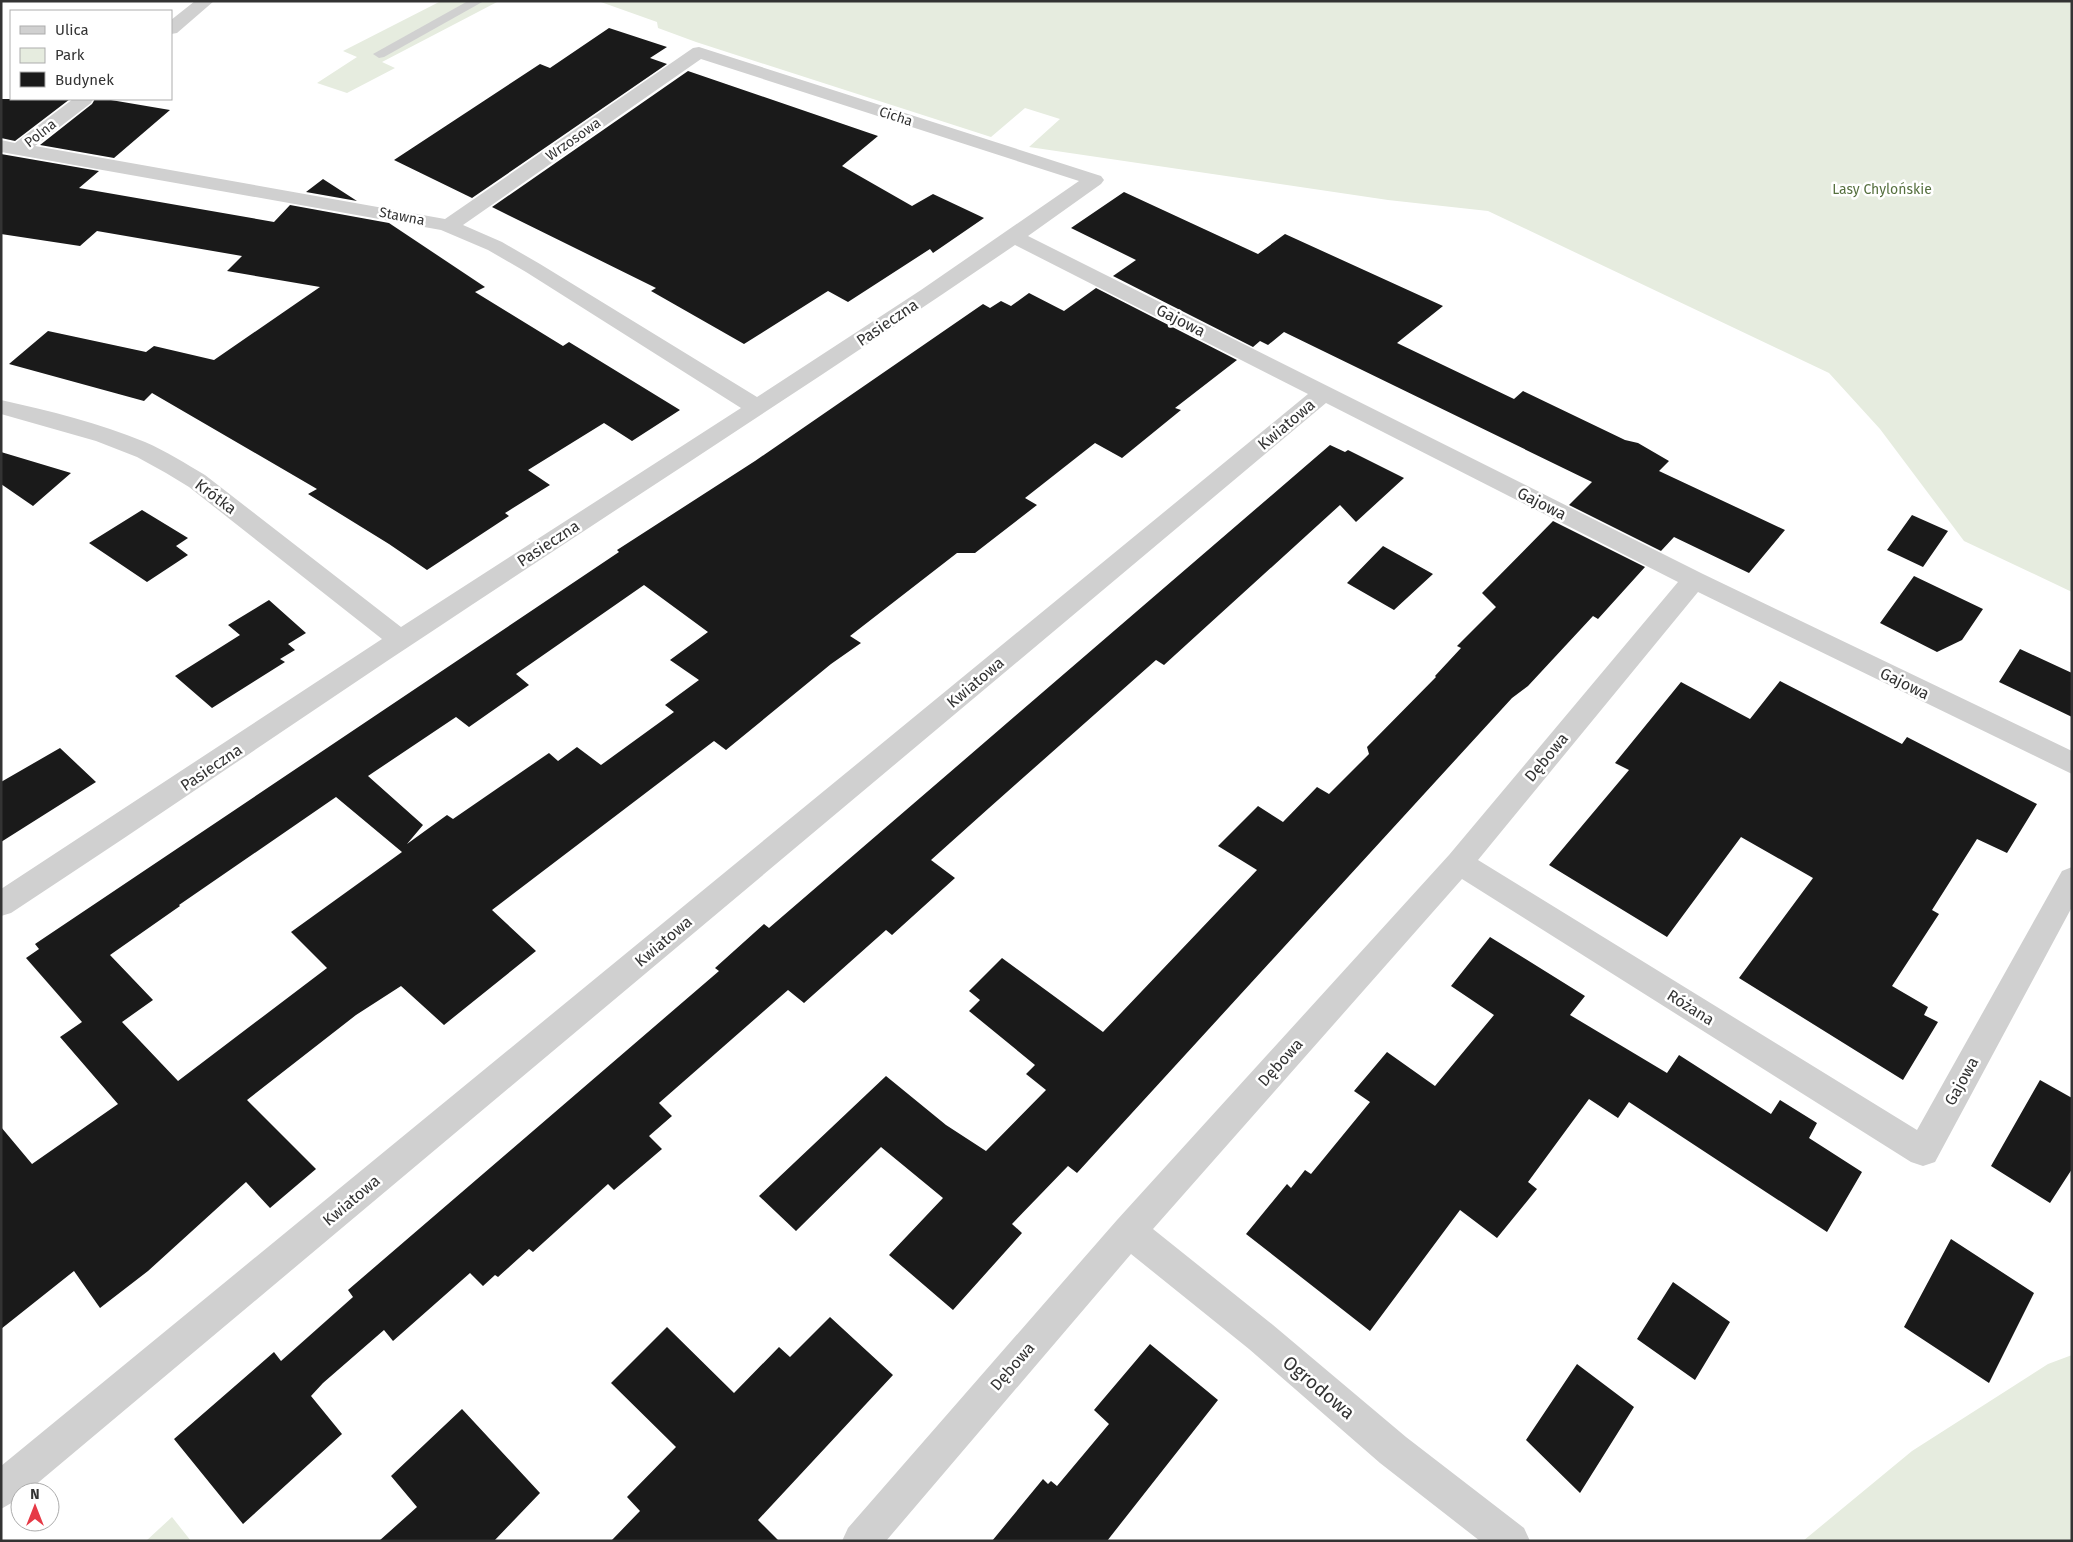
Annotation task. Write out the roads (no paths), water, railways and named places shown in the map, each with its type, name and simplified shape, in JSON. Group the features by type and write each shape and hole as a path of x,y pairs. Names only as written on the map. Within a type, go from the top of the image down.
{"street":[{"path":"172,28 206,1"},
{"name":"Cicha","path":"699,52 1094,180"},
{"name":"Wrzosowa","path":"448,226 699,52"},
{"name":"Polna","path":"10,147 82,100"},
{"name":"Stawna","path":"10,147 339,204 448,226 495,246 533,268 758,408"},
{"name":"Pasieczna","path":"1,904 116,830 400,640 758,408 1015,237 1094,180"},
{"name":"Gajowa","path":"1015,237 1694,580 2072,764"},
{"name":"Kwiatowa","path":"1,1490 1324,392"},
{"name":"Krótka","path":"1,407 44,417 109,438 138,449 174,467 197,481 400,640"},
{"name":"Dębowa","path":"862,1541 1129,1230 1459,863 1694,580"},
{"name":"Różana","path":"1459,863 1923,1151"},
{"name":"Gajowa","path":"1923,1151 2072,879"},
{"name":"Ogrodowa","path":"1129,1230 1261,1337 1393,1450 1511,1541"}],"lane":[{"path":"379,54 478,1"}],"park label":[{"name":"Lasy Chylońskie","path":"1882,189"}]}
